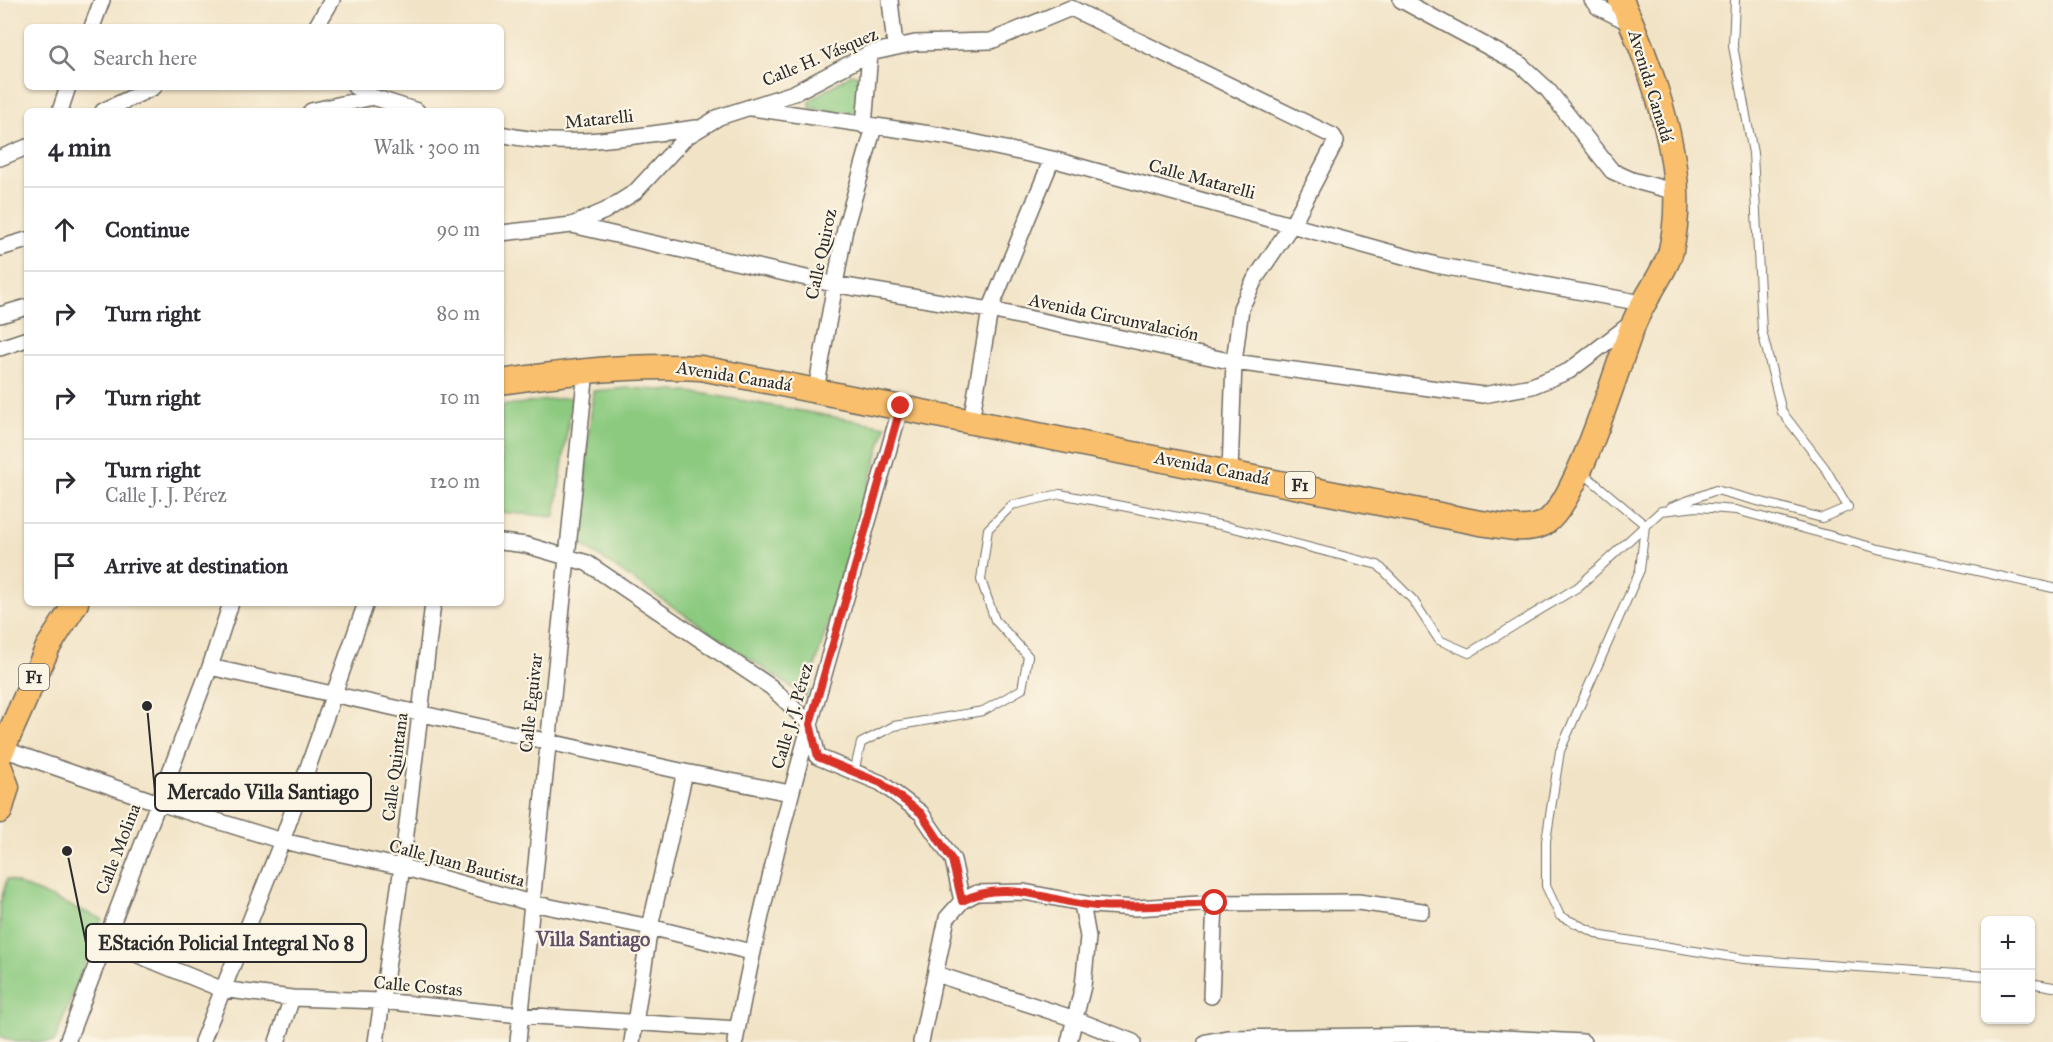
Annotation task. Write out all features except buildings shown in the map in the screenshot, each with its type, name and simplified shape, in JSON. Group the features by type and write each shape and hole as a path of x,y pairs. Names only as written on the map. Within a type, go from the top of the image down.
{"highway":[{"name":"Avenida Canadá","path":"504,382 586,369 655,365 701,368 1230,471 1480,523 1519,528 1544,524 1562,505 1580,470 1638,312 1671,252 1676,192 1668,135 1632,24 1621,0"},
{"name":"F1","path":"1,757 48,647 74,606"},
{"path":"0,811 7,787 1,757"}],"street":[{"path":"93,24 102,0"},
{"path":"318,24 332,0"},
{"path":"890,0 895,46"},
{"path":"1401,0 1520,64 1548,90 1612,171 1632,180 1676,192"},
{"path":"1592,0 1598,7 1632,24"},
{"name":"Calle H. Vásquez","path":"572,225 605,211 635,192 686,137 719,117 794,93 870,53 895,46 991,41 1070,4 1273,108 1333,136 1336,141 1293,224"},
{"name":"Calle Quiroz","path":"816,390 844,229 869,127 870,53"},
{"path":"61,108 67,90"},
{"path":"109,108 148,90"},
{"path":"360,90 373,97 408,108"},
{"path":"324,108 373,97"},
{"name":"Calle Matarelli","path":"749,107 869,127 944,136 1052,159 1436,265 1638,312"},
{"name":"Matarelli","path":"504,135 527,140 567,144 702,127"},
{"path":"0,158 24,148"},
{"path":"971,421 990,310 1052,159"},
{"path":"1230,471 1234,362 1241,308 1255,279 1293,224"},
{"path":"504,232 572,225"},
{"name":"Avenida Circunvalación","path":"572,225 833,284 990,310 1234,362 1483,395 1532,386 1569,371 1638,312"},
{"path":"0,248 24,241"},
{"path":"0,315 24,308"},
{"path":"0,348 24,340"},
{"name":"Calle Eguivar","path":"518,1042 546,741 568,558 586,369"},
{"name":"Calle J. J. Pérez","path":"736,1036 751,952 790,793 901,406"},
{"path":"504,542 525,545 587,563 771,687 810,724 818,757 881,783 921,813 952,860 962,901"},
{"name":"Calle Molina","path":"69,1041 156,802 210,667 230,606"},
{"path":"202,1042 221,989 282,840 365,606"},
{"name":"Calle Quintana","path":"376,1042 402,867 422,713 433,606"},
{"path":"210,667 790,793"},
{"name":"Calle Juan Bautista","path":"1,757 282,840 402,867 531,903 650,927 751,952"},
{"path":"632,1042 650,927 685,772"},
{"path":"921,1042 947,918 962,901 977,893 1024,892 1082,904 1135,908 1215,903 1358,902 1422,911"},
{"path":"1211,996 1215,903"},
{"path":"1070,1042 1083,986 1088,937 1082,904"},
{"name":"Calle Costas","path":"104,941 221,989 292,998 381,1001 520,1015 635,1023 736,1036"},
{"path":"936,974 1075,1019 1133,1042"},
{"path":"277,1042 292,998"},
{"path":"1206,1042 1227,1038 1343,1039 1442,1035 1583,1042"}],"lane":[{"path":"854,772 861,743 894,726 983,711 1022,689 1028,656 995,620 981,580 988,529 1012,505 1060,494 1230,527 1378,565 1413,600 1439,640 1469,653 1578,587 1661,512 1716,490 1822,518 1848,507 1825,468 1782,412 1762,331 1753,153 1733,46 1735,0"},
{"path":"1580,470 1645,525"},
{"path":"1661,512 1697,507 1736,510 1879,549 2053,588"},
{"path":"1645,525 1640,570 1560,752 1546,841 1546,886 1560,916 1602,936 1744,959 1981,976"},
{"path":"2035,984 2053,987"}],"green space":[{"path":"851,74 859,76 858,114 810,108 810,101"},
{"path":"630,388 700,393 886,426 806,697 579,543 593,391"},
{"path":"572,397 555,517 504,512 504,406"},
{"path":"7,879 102,919 54,1042 15,1042 0,1036 0,903"}],"place":[{"name":"Mercado Villa Santiago","path":"147,706"},
{"name":"EStación Policial Integral No 8","path":"67,851"}],"district":[{"name":"Villa Santiago","path":"593,939"}],"route":[{"path":"901,406 810,724 818,757 881,783 921,813 952,860 962,901 977,893 997,891 1024,892 1092,905 1135,908 1215,903"}]}
